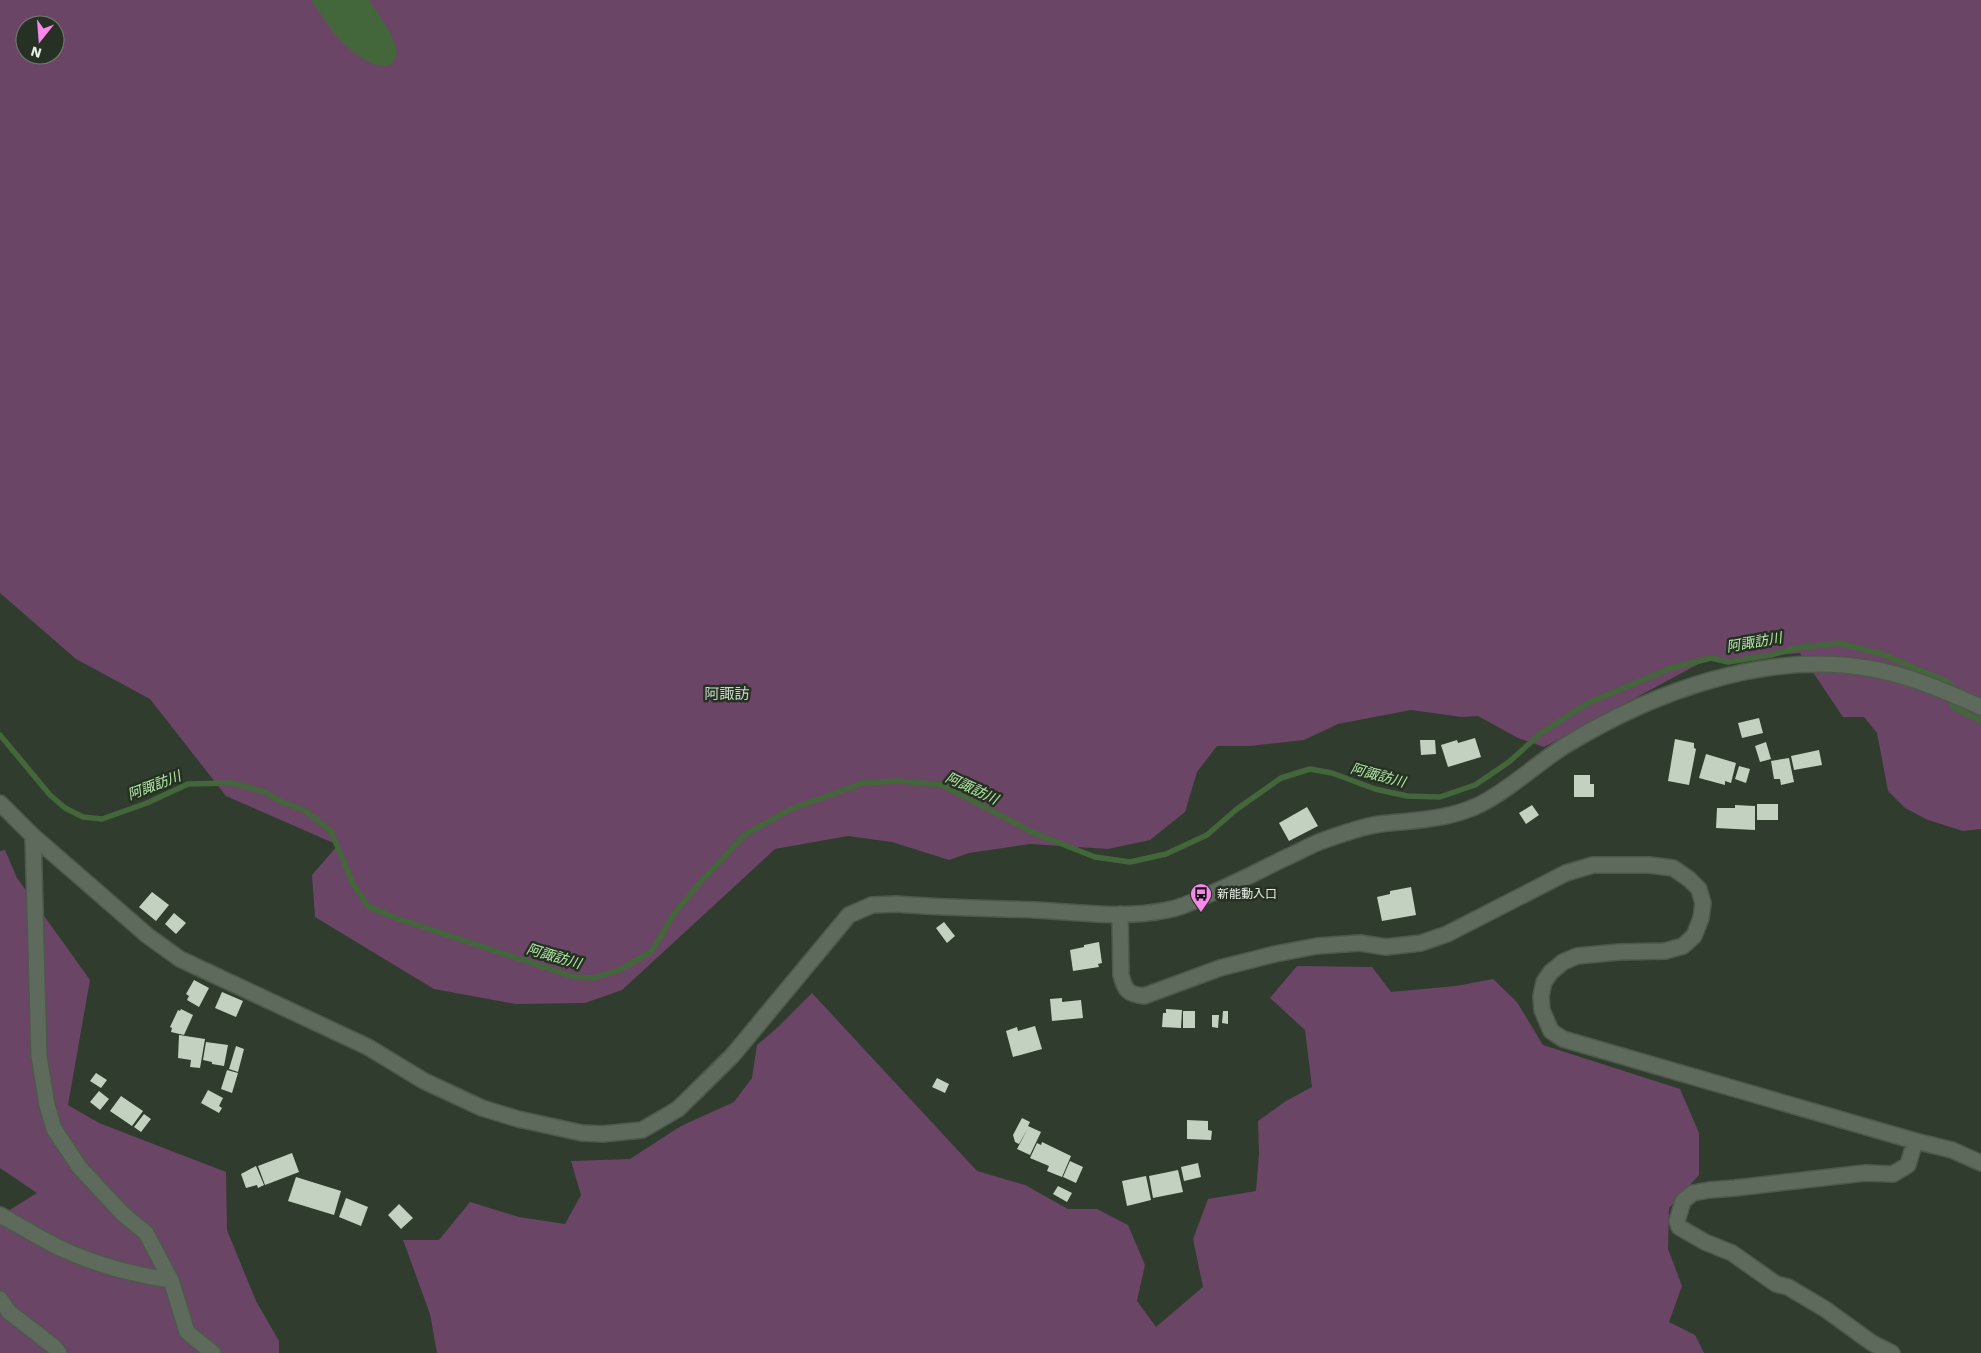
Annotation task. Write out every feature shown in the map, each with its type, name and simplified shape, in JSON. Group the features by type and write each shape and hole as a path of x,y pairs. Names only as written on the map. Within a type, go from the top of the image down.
{"street":[{"path":"0,803 33,836 148,936 180,958 368,1047 424,1081 482,1108 518,1119 582,1134 603,1134 642,1130 678,1109 732,1056 848,915 872,905 897,904 974,909 1120,914 1170,910 1229,886 1318,843 1376,825 1418,821 1459,814 1499,793 1565,745 1630,711 1683,688 1720,678 1795,666 1830,664 1868,668 1902,676 1981,707"},
{"path":"33,836 39,1056 47,1105 54,1129 80,1168 124,1214 146,1233 171,1280 187,1332 213,1353"},
{"path":"1120,914 1120,975 1122,982 1124,988 1133,995 1144,996 1220,968 1317,946 1360,944 1386,947 1421,943 1447,934 1566,874 1593,865 1672,868 1699,889 1703,903 1701,918 1694,936 1682,946 1665,951 1594,953 1577,956 1563,962 1551,972 1544,982 1541,996 1542,1010 1551,1031 1562,1039 1952,1150 1981,1163"},
{"path":"1892,1353 1872,1343 1825,1309 1788,1287 1776,1284 1732,1253 1704,1242 1679,1227 1677,1221 1683,1201 1693,1194 1709,1190 1865,1173 1893,1174 1908,1165 1916,1141"},
{"path":"0,1215 62,1249 96,1263 140,1276 171,1280"},
{"path":"0,1299 10,1312 53,1346 59,1353"}],"shaded area":[{"path":"0,0 1981,0 1981,829 1963,831 1928,820 1905,808 1888,791 1877,733 1864,717 1843,717 1800,653 1704,661 1544,747 1518,738 1478,716 1462,717 1411,710 1338,724 1304,740 1250,746 1217,746 1197,772 1185,812 1150,840 1108,849 1030,844 969,853 949,860 892,842 848,836 775,849 622,990 585,1003 516,1004 434,989 315,917 312,875 338,845 226,796 150,699 76,659 0,593"},
{"path":"311,0 369,0 391,34 397,51 394,61 387,66 379,66 361,57 338,38"},
{"path":"5,850 17,878 90,980 68,1105 99,1123 226,1172 227,1230 256,1301 279,1341 279,1353 0,1353 0,1216 37,1193 0,1168 0,851"},
{"path":"1297,966 1372,967 1391,992 1456,986 1493,979 1517,1002 1543,1045 1680,1089 1699,1133 1699,1175 1669,1208 1668,1249 1682,1286 1669,1322 1695,1335 1704,1353 437,1353 430,1314 403,1240 439,1240 470,1202 519,1217 565,1224 581,1195 571,1161 630,1159 681,1126 734,1102 752,1078 757,1045 812,993 977,1171 1025,1185 1068,1209 1097,1209 1128,1225 1145,1265 1137,1301 1156,1327 1203,1287 1193,1239 1208,1199 1256,1191 1259,1154 1258,1121 1286,1101 1312,1087 1305,1030 1270,998"}],"building":[{"path":"1759,718 1763,733 1742,738 1738,723"},
{"path":"1475,738 1481,757 1448,767 1441,745 1457,740 1458,743"},
{"path":"1675,739 1694,743 1694,748 1696,749 1689,785 1668,781"},
{"path":"1420,740 1435,740 1436,754 1421,755"},
{"path":"1766,742 1771,759 1760,762 1755,746"},
{"path":"1819,750 1822,765 1794,770 1791,756"},
{"path":"1706,754 1736,763 1731,783 1725,781 1725,785 1699,778"},
{"path":"1789,758 1794,782 1781,785 1780,779 1774,779 1771,761"},
{"path":"1739,766 1750,769 1746,783 1735,779"},
{"path":"1574,775 1590,775 1590,784 1594,784 1594,797 1574,797"},
{"path":"1757,804 1778,804 1778,820 1757,820"},
{"path":"1532,805 1539,815 1526,824 1519,813"},
{"path":"1735,805 1755,806 1755,830 1716,828 1717,808 1735,808"},
{"path":"1307,807 1318,826 1289,841 1279,823"},
{"path":"1411,887 1416,915 1382,921 1377,897 1390,894 1390,891"},
{"path":"152,892 169,905 156,921 139,907"},
{"path":"174,913 186,923 176,934 165,924"},
{"path":"944,922 955,936 947,943 936,928"},
{"path":"1099,942 1102,963 1098,964 1099,967 1073,971 1070,950"},
{"path":"194,980 209,988 199,1007 187,1000 189,996 186,994"},
{"path":"222,992 243,1001 236,1017 215,1008"},
{"path":"1062,998 1062,1002 1081,1000 1083,1018 1052,1021 1050,999"},
{"path":"181,1009 193,1015 184,1035 171,1032 172,1028 170,1027 178,1010 180,1011"},
{"path":"1166,1009 1182,1010 1181,1028 1162,1027 1163,1013 1166,1013"},
{"path":"1183,1011 1195,1011 1195,1028 1183,1028"},
{"path":"1223,1011 1228,1011 1228,1024 1222,1023"},
{"path":"1212,1015 1219,1015 1218,1028 1212,1027"},
{"path":"1035,1026 1042,1049 1013,1057 1006,1031 1017,1027 1018,1031"},
{"path":"179,1035 205,1039 200,1068 190,1067 191,1060 178,1058"},
{"path":"206,1042 228,1045 224,1066 203,1060"},
{"path":"236,1046 244,1049 238,1072 229,1069"},
{"path":"227,1070 238,1073 232,1093 221,1089"},
{"path":"96,1073 107,1080 101,1088 90,1081"},
{"path":"937,1078 949,1084 945,1093 932,1087"},
{"path":"208,1090 223,1098 219,1106 222,1108 219,1113 201,1103"},
{"path":"99,1091 109,1099 100,1110 90,1102"},
{"path":"121,1096 143,1111 132,1126 110,1111"},
{"path":"144,1114 151,1119 141,1132 134,1127"},
{"path":"1022,1118 1030,1122 1028,1126 1041,1132 1030,1155 1017,1149 1028,1128 1019,1144 1015,1142 1013,1135"},
{"path":"1187,1120 1208,1121 1208,1130 1212,1131 1211,1140 1187,1139"},
{"path":"1042,1142 1071,1156 1062,1177 1047,1171 1049,1166 1030,1158 1037,1143 1041,1145"},
{"path":"292,1153 299,1172 265,1185 258,1166"},
{"path":"1070,1161 1083,1167 1076,1183 1063,1177"},
{"path":"1198,1163 1201,1177 1184,1181 1181,1167"},
{"path":"256,1166 264,1185 258,1188 257,1185 246,1188 241,1174"},
{"path":"1178,1170 1183,1192 1153,1198 1149,1176"},
{"path":"1146,1176 1151,1200 1127,1206 1122,1181"},
{"path":"296,1177 341,1191 334,1215 288,1201"},
{"path":"1058,1186 1072,1193 1067,1202 1053,1194"},
{"path":"346,1198 368,1207 361,1226 339,1217"},
{"path":"399,1204 413,1218 401,1229 388,1215"}],"waterway":[{"name":"阿諏訪川","path":"0,735 50,795 65,808 83,817 102,819 147,803 188,784 232,783 265,792 282,802 304,810 331,831 353,884 368,906 393,917 574,977 594,978 619,970 652,951 673,915 704,878 746,834 791,809 863,783 899,781 942,785 1034,833 1095,857 1130,862 1166,854 1207,835 1237,809 1281,778 1310,769 1332,773 1375,789 1407,796 1440,797 1475,785 1509,762 1541,733 1588,703 1671,668 1711,658 1728,662 1771,655 1796,648 1839,643 1882,654 1950,683 1953,707 1981,721"}],"place":[{"name":"新能動入口","path":"1201,913"}],"district":[{"name":"阿諏訪","path":"727,694"}]}
